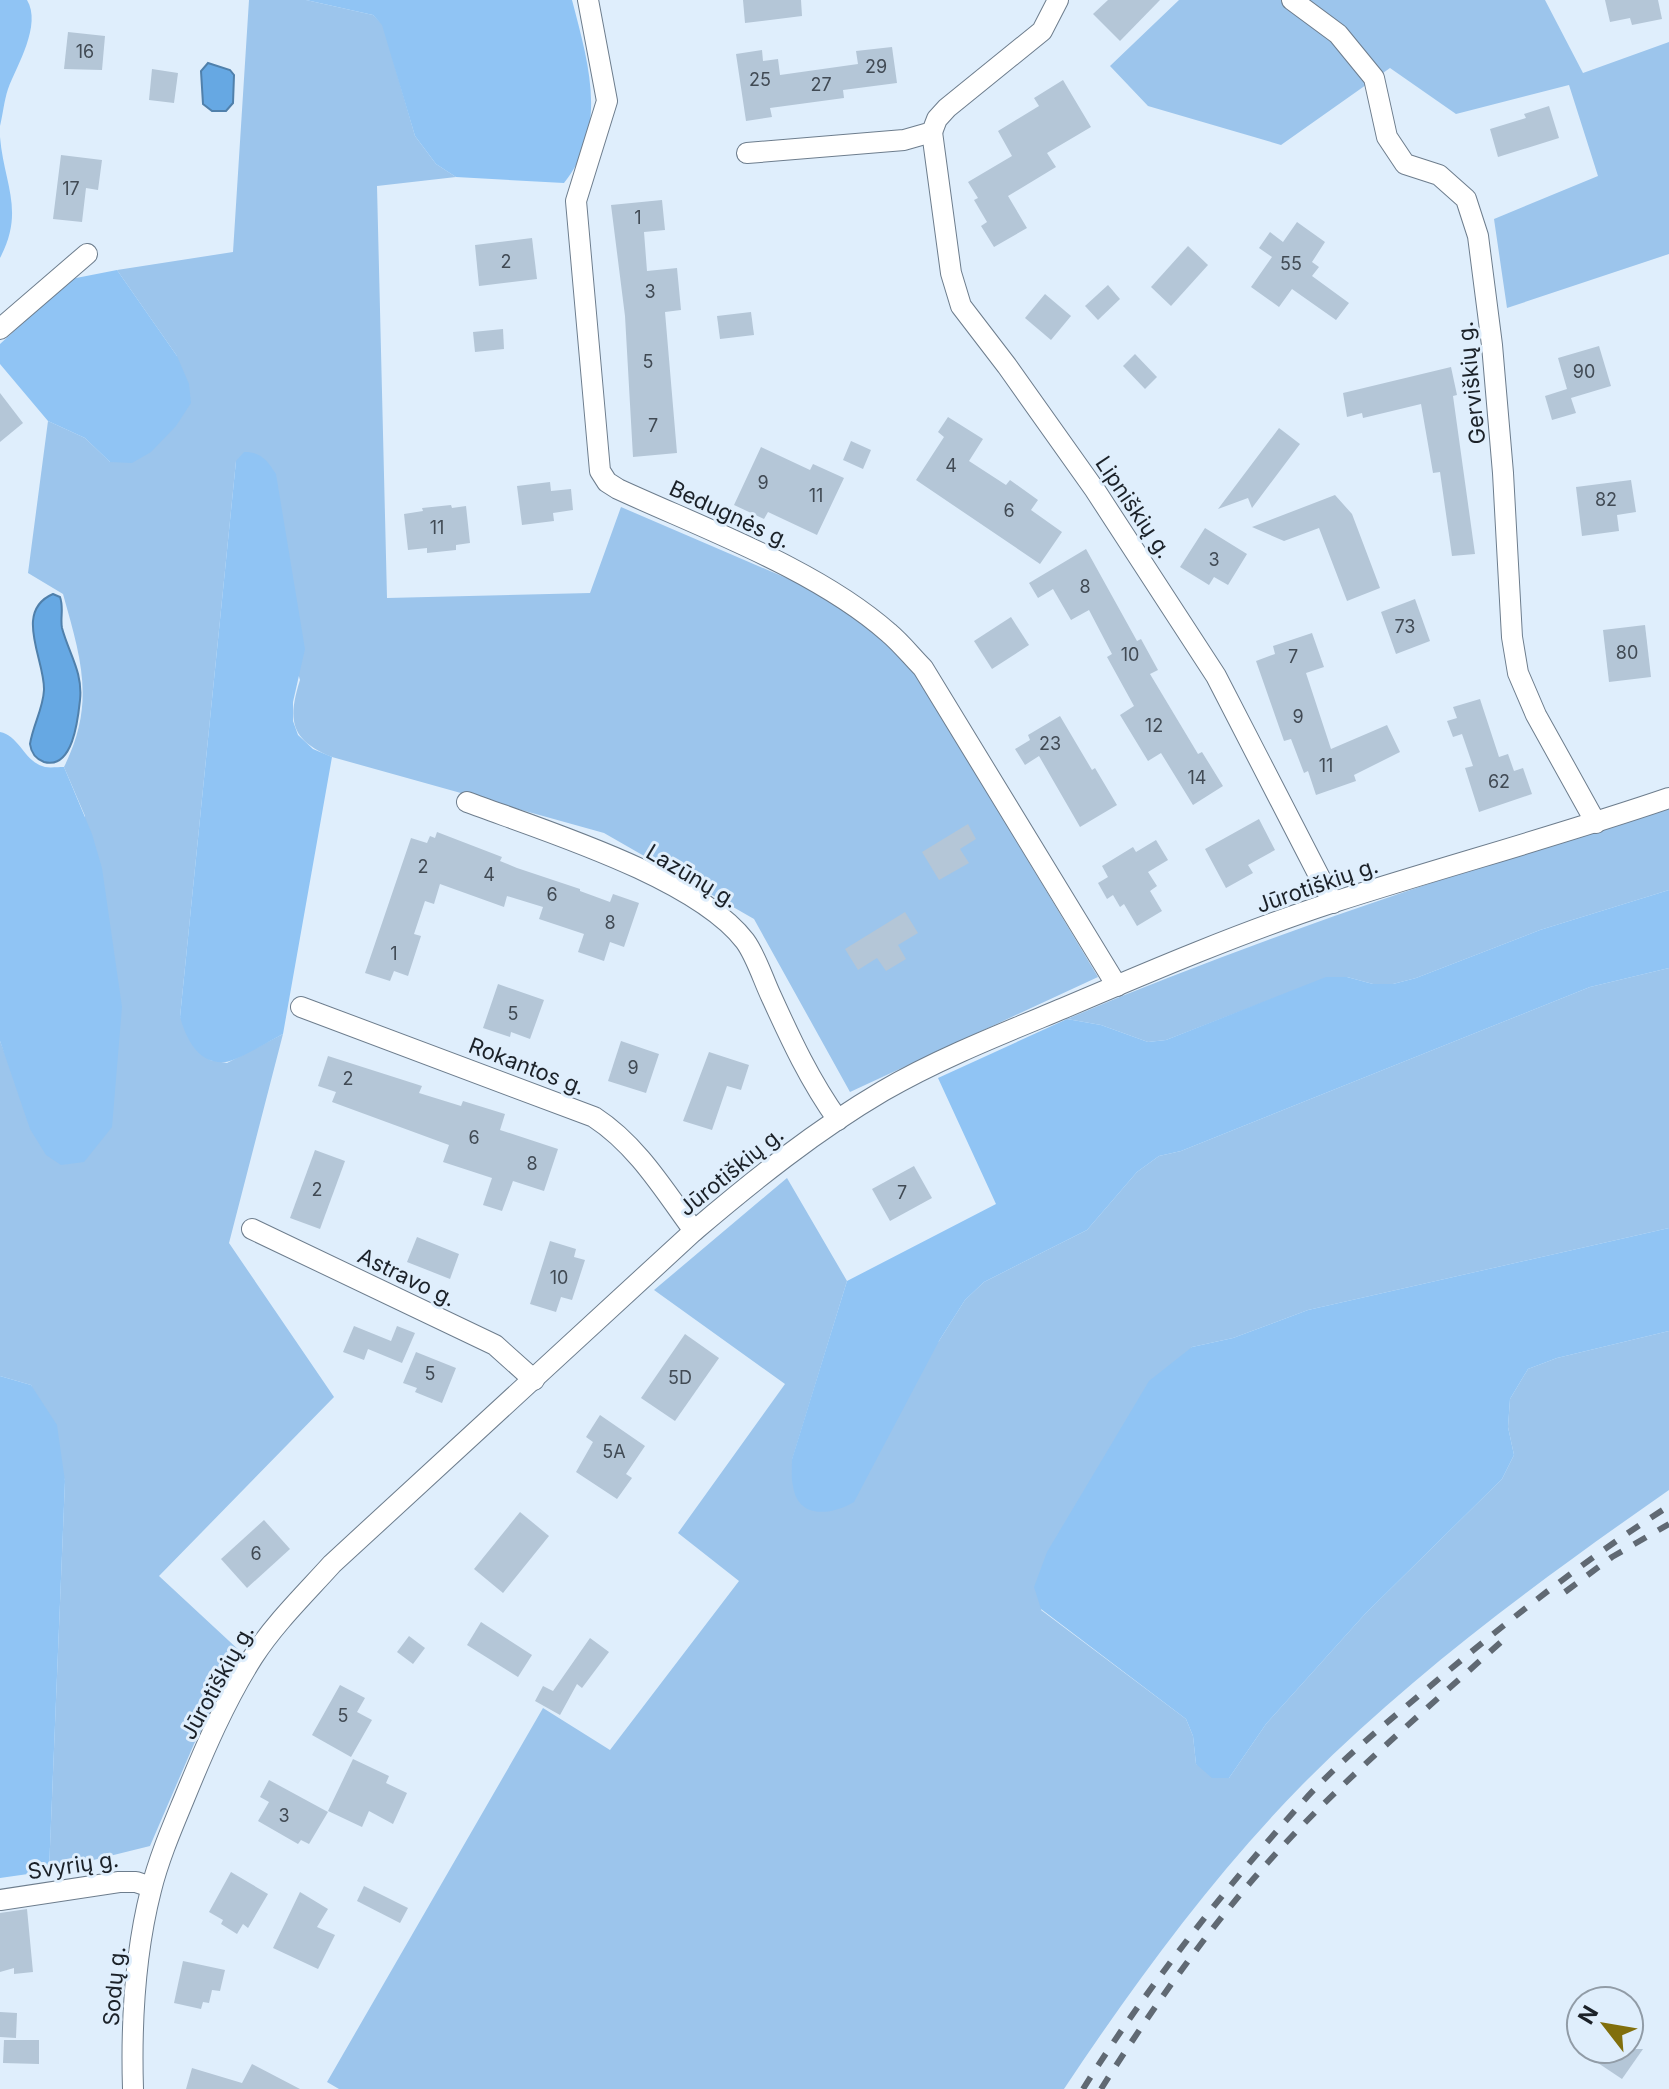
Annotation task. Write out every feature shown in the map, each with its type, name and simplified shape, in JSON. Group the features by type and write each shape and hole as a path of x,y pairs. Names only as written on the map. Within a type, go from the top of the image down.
{"street":[{"name":"Bedugnės g.","path":"588,0 607,101 576,201 600,471 607,482 618,489 801,574 851,603 890,633 923,668 1117,986"},
{"path":"747,153 904,140 932,132 937,119 947,108 1042,31 1058,0"},
{"name":"Gerviškių g.","path":"1292,0 1338,34 1374,78 1387,137 1405,164 1439,175 1466,199 1478,236 1492,345 1512,637 1518,673 1536,715 1596,823"},
{"name":"Lipniškių g.","path":"932,132 951,273 961,306 1095,490 1216,676 1333,903"},
{"path":"0,329 87,254"},
{"name":"Jūrotiškių g.","path":"151,1887 173,1826 221,1715 254,1656 280,1620 332,1564 694,1231 791,1151 885,1090 1209,947 1333,903 1669,798"},
{"name":"Lazūnų g.","path":"467,802 598,851 667,883 728,923 746,942 796,1051 820,1096 838,1120"},
{"name":"Rokantos g.","path":"301,1007 594,1117 614,1130 633,1149 694,1231"},
{"name":"Astravo g.","path":"252,1229 495,1345 534,1380"},
{"name":"Svyrių g.","path":"0,1900 119,1882 136,1882 151,1887"},
{"name":"Sodų g.","path":"133,2089 134,2010 140,1948 151,1887"}],"shaded area":[{"path":"0,0 27,0 32,21 8,89 0,126"},
{"path":"249,0 306,0 373,15 383,25 415,136 436,164 456,177 377,186 387,598 590,593 621,507 798,583 844,607 898,652 919,679 1098,977 850,1092 754,919 604,833 332,757 300,736 294,707 300,680 236,461 180,1017 210,1060 227,1063 283,1034 229,1243 334,1397 159,1576 242,1653 194,1744 150,1846 49,1871 65,1481 31,1385 0,1376 0,1041 16,1082 85,816 64,767 80,722 80,660 63,594 28,573 48,421 85,438 110,462 177,356 117,270 233,252"},
{"path":"306,0 572,0 584,47 591,94 591,117 578,162 564,183 456,177 436,164 415,136 382,25 373,15"},
{"path":"1179,0 1545,0 1583,73 1669,42 1669,254 1507,308 1494,219 1598,176 1569,85 1456,114 1390,68 1281,145 1148,106 1110,66"},
{"path":"208,63 230,70 234,75 233,103 226,111 212,111 203,104 201,71"},
{"path":"0,137 12,211 11,226 0,258"},
{"path":"117,270 177,356 189,384 191,403 176,426 151,452 132,463 110,462 85,438 48,421 0,364 0,344 71,279"},
{"path":"244,452 263,458 276,474 305,649 293,702 293,721 298,735 313,749 332,757 283,1034 238,1058 216,1062 201,1055 195,1048 180,1017 236,461"},
{"path":"53,594 60,597 62,628 80,690 78,719 68,751 54,762 44,762 33,752 30,744 44,690 33,624 41,602"},
{"path":"0,732 13,738 38,764 64,767 92,834 102,868 122,1007 112,1127 84,1162 61,1165 46,1155 30,1129 0,1041"},
{"path":"1669,805 1669,890 1540,930 1393,984 1373,984 1347,977 1326,978 1166,1040 1148,1042 1101,1025 1067,1019 1290,932"},
{"path":"1669,890 1669,968 1590,987 1181,1151 1159,1156 1137,1172 1087,1230 984,1282 965,1300 939,1341 854,1502 836,1510 817,1512 802,1505 796,1497 792,1459 847,1281 996,1204 938,1078 1067,1019 1101,1025 1148,1042 1166,1040 1326,977 1393,984 1540,930"},
{"path":"1669,968 1669,1228 1308,1310 1233,1338 1192,1347 1041,1610 1186,1719 1193,1736 1196,1764 1229,1778 1266,1724 1365,1614 1502,1479 1514,1455 1508,1427 1510,1399 1528,1369 1557,1358 1669,1331 1669,1490 1479,1629 1388,1704 1302,1785 1176,1931 1064,2089 339,2089 327,2082 543,1708 610,1750 739,1581 678,1533 785,1384 654,1290 787,1178 847,1281 792,1460 939,1341 965,1300 984,1282 1087,1230 1137,1172 1159,1156 1181,1151 1590,987"},
{"path":"1669,1228 1669,1331 1557,1358 1528,1369 1510,1399 1508,1427 1514,1455 1502,1479 1365,1614 1266,1724 1229,1778 1212,1778 1196,1764 1193,1736 1186,1719 1041,1609 1034,1587 1047,1552 1149,1381 1192,1347 1233,1338 1308,1310"},
{"path":"0,1376 31,1385 57,1425 65,1481 49,1871 0,1878"}],"building":[{"path":"743,0 801,0 802,16 745,23"},
{"path":"1108,0 1160,0 1120,41 1093,14"},
{"path":"1605,0 1658,0 1662,19 1632,25 1630,18 1610,22"},
{"path":"68,32 105,36 102,70 64,69"},
{"path":"892,47 897,83 843,90 844,98 770,108 772,117 746,121 736,54 762,50 763,61 778,59 780,75 858,64 856,51"},
{"path":"152,69 178,73 174,103 149,100"},
{"path":"1063,80 1091,127 1047,153 1056,167 1008,196 1027,228 994,247 981,226 987,222 968,182 1012,156 998,131 1039,106 1034,98"},
{"path":"1549,106 1559,138 1498,157 1490,129 1526,118 1524,114"},
{"path":"61,155 102,160 98,190 86,188 82,222 53,219"},
{"path":"662,200 665,230 644,232 647,271 677,268 681,310 665,312 677,453 633,457 625,316 611,205"},
{"path":"1297,222 1325,242 1312,262 1319,267 1312,276 1349,303 1336,320 1292,289 1279,307 1251,287 1272,257 1259,248 1270,232 1283,242"},
{"path":"532,238 537,279 479,286 475,245"},
{"path":"1188,246 1208,265 1171,306 1151,287"},
{"path":"1108,285 1120,299 1098,320 1085,306"},
{"path":"1045,294 1071,316 1051,340 1025,318"},
{"path":"751,312 754,335 720,339 717,316"},
{"path":"503,329 504,349 475,352 473,332"},
{"path":"1599,346 1611,386 1571,398 1576,413 1552,420 1545,396 1567,389 1558,358"},
{"path":"1135,354 1157,377 1145,389 1123,366"},
{"path":"1451,367 1475,554 1452,556 1440,472 1433,473 1421,404 1363,418 1362,413 1347,417 1343,393"},
{"path":"0,393 23,423 0,442"},
{"path":"948,417 983,439 969,461 1006,485 1010,480 1038,500 1031,510 1062,532 1040,564 916,480 944,437 938,432"},
{"path":"1279,428 1300,444 1252,508 1248,498 1218,509"},
{"path":"851,441 871,450 863,469 843,460"},
{"path":"761,447 810,470 813,464 844,478 817,535 768,512 764,519 734,505"},
{"path":"1631,480 1636,512 1617,515 1619,531 1582,536 1576,487"},
{"path":"550,482 551,491 571,489 573,510 553,513 554,521 522,525 517,486"},
{"path":"1335,495 1352,514 1380,588 1347,601 1319,528 1284,541 1252,527"},
{"path":"451,505 452,508 466,506 470,543 456,545 456,550 427,553 427,548 408,550 404,514 423,511 422,508"},
{"path":"1205,528 1247,554 1228,585 1214,577 1209,585 1180,567"},
{"path":"1086,549 1137,641 1141,639 1158,670 1150,674 1198,754 1202,752 1223,786 1193,805 1161,753 1148,761 1120,715 1134,706 1107,657 1112,654 1089,610 1071,620 1053,589 1038,598 1029,583"},
{"path":"1415,599 1430,641 1396,654 1381,612"},
{"path":"1011,617 1029,645 992,669 974,641"},
{"path":"1645,625 1651,677 1609,682 1603,630"},
{"path":"1312,633 1324,667 1306,673 1331,749 1387,725 1400,752 1354,775 1356,781 1316,795 1308,771 1304,773 1291,739 1284,741 1256,661 1275,654 1273,646"},
{"path":"1480,699 1499,757 1508,754 1514,771 1523,768 1532,794 1479,812 1465,768 1473,766 1462,734 1453,737 1447,721 1457,718 1453,707"},
{"path":"1060,716 1117,805 1080,827 1039,756 1025,765 1015,749 1030,740 1028,735"},
{"path":"1259,819 1275,850 1248,865 1253,873 1226,888 1205,849"},
{"path":"968,824 976,839 960,849 969,863 939,880 922,852"},
{"path":"437,832 502,857 500,861 517,868 610,902 613,894 639,903 624,947 610,942 604,961 578,952 584,934 539,919 543,907 507,896 504,907 440,884 434,904 425,901 414,934 421,936 408,976 394,971 390,981 365,973 411,838 427,843 430,836 435,838"},
{"path":"1156,840 1168,860 1148,872 1157,886 1150,891 1162,911 1137,926 1124,904 1120,907 1113,895 1107,899 1098,883 1108,877 1102,866 1133,847 1136,852"},
{"path":"905,912 918,933 898,945 906,959 886,971 877,958 858,970 845,949"},
{"path":"498,984 544,1000 530,1039 511,1032 510,1037 483,1028"},
{"path":"621,1041 659,1054 646,1093 608,1081"},
{"path":"709,1052 749,1065 741,1090 727,1086 712,1130 683,1121"},
{"path":"328,1056 422,1086 419,1093 461,1106 463,1101 505,1114 500,1130 558,1149 544,1191 513,1181 502,1211 483,1205 492,1178 443,1162 449,1145 332,1102 336,1092 318,1086"},
{"path":"315,1150 345,1161 320,1229 290,1218"},
{"path":"914,1166 932,1198 890,1221 872,1189"},
{"path":"417,1237 459,1254 450,1279 407,1262"},
{"path":"550,1241 576,1249 574,1257 585,1260 572,1300 561,1297 556,1312 530,1304"},
{"path":"354,1326 391,1341 397,1326 415,1333 402,1363 368,1349 364,1360 343,1352"},
{"path":"685,1334 719,1358 675,1421 641,1398"},
{"path":"416,1352 456,1368 442,1403 415,1392 417,1388 403,1383"},
{"path":"600,1415 645,1446 626,1474 632,1478 617,1499 576,1472 593,1442 586,1437"},
{"path":"520,1512 549,1536 503,1593 474,1569"},
{"path":"264,1520 290,1549 247,1588 221,1559"},
{"path":"481,1622 532,1655 518,1677 467,1645"},
{"path":"409,1636 425,1648 413,1664 397,1652"},
{"path":"590,1638 609,1652 582,1688 577,1684 560,1715 535,1701 543,1686 553,1691"},
{"path":"340,1685 365,1698 357,1712 372,1720 351,1757 312,1735"},
{"path":"353,1759 389,1776 386,1783 407,1793 393,1824 369,1811 362,1827 328,1811"},
{"path":"269,1780 328,1812 309,1844 301,1840 298,1844 258,1821 269,1802 260,1797"},
{"path":"231,1872 268,1894 248,1928 243,1924 237,1934 209,1912"},
{"path":"364,1886 408,1908 400,1923 357,1901"},
{"path":"300,1892 328,1909 317,1927 335,1935 318,1969 273,1948"},
{"path":"27,1909 33,1972 14,1974 14,1968 0,1972 0,1913"},
{"path":"183,1961 225,1970 220,1991 212,1990 209,2003 203,2002 201,2009 174,2003"},
{"path":"0,2012 17,2013 16,2038 0,2037"},
{"path":"4,2040 39,2040 39,2064 3,2063"},
{"path":"252,2064 300,2089 186,2089 192,2068 242,2083"},
{"path":"1601,2065 1632,2065 1622,2079"}],"railway":[{"path":"1083,2089 1185,1943 1270,1839 1329,1775 1457,1663 1516,1616 1606,1548 1669,1506"},
{"path":"1565,1592 1612,1557 1669,1524"},
{"path":"1101,2089 1174,1980 1283,1845 1406,1726 1502,1641"}]}
